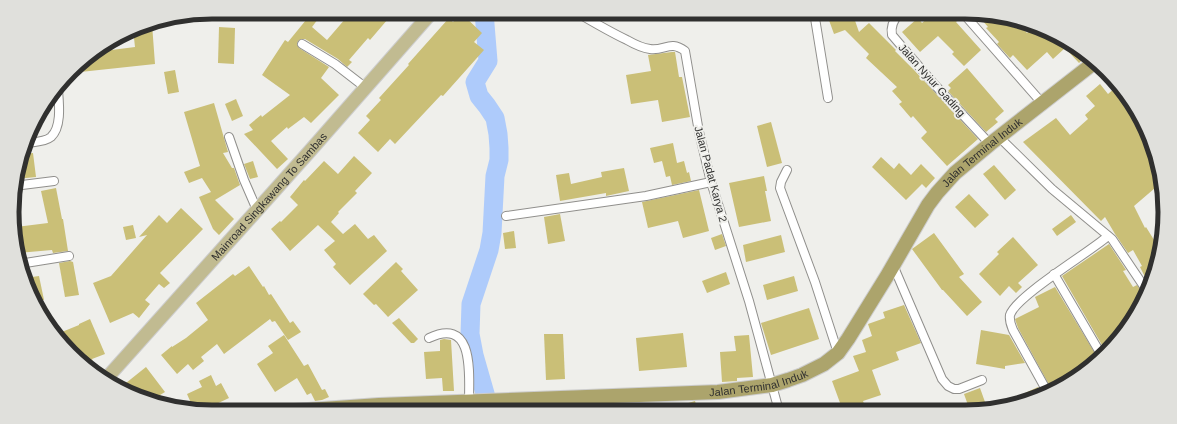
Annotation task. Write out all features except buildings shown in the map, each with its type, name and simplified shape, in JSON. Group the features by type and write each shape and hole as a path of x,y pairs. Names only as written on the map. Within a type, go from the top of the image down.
{"highway":[{"name":"Jalan Terminal Induk","path":"443,405 490,401 706,393 744,389 772,385 802,375 824,364 838,353 848,339 918,221 938,193 956,173 995,140 1090,66"}],"main road":[{"name":"Mainroad Singkawang To Sambas","path":"109,375 426,19"}],"street":[{"name":"Jalan Padat Karya 2","path":"587,19 605,30 643,47 653,49 672,45 685,51 699,132 711,182 748,301 777,405"},
{"path":"815,19 828,98"},
{"name":"Jalan Nyiur Gading","path":"895,19 892,25 892,35 934,84 995,140 1108,236 1130,264 1143,285"},
{"path":"968,19 1042,103"},
{"path":"302,44 335,64 366,88"},
{"path":"32,142 51,137 55,132 59,119 58,96"},
{"path":"229,137 244,180 257,210"},
{"path":"787,170 781,182 780,188 815,282 838,353"},
{"path":"21,185 54,181"},
{"path":"506,216 646,196 711,182"},
{"path":"1045,387 1012,330 1010,321 1012,312 1020,303 1054,274 1096,246 1108,236"},
{"path":"26,263 69,256"},
{"path":"893,265 948,386 954,389 959,389 982,380"},
{"path":"1054,274 1099,350"},
{"path":"430,338 446,333 455,335 462,341 466,349 468,359 471,402"}],"waterway":[{"path":"485,19 488,61 475,82 479,96 495,118 498,134 499,160 495,176 492,233 489,250 471,304 470,334 474,355 488,405"}]}
